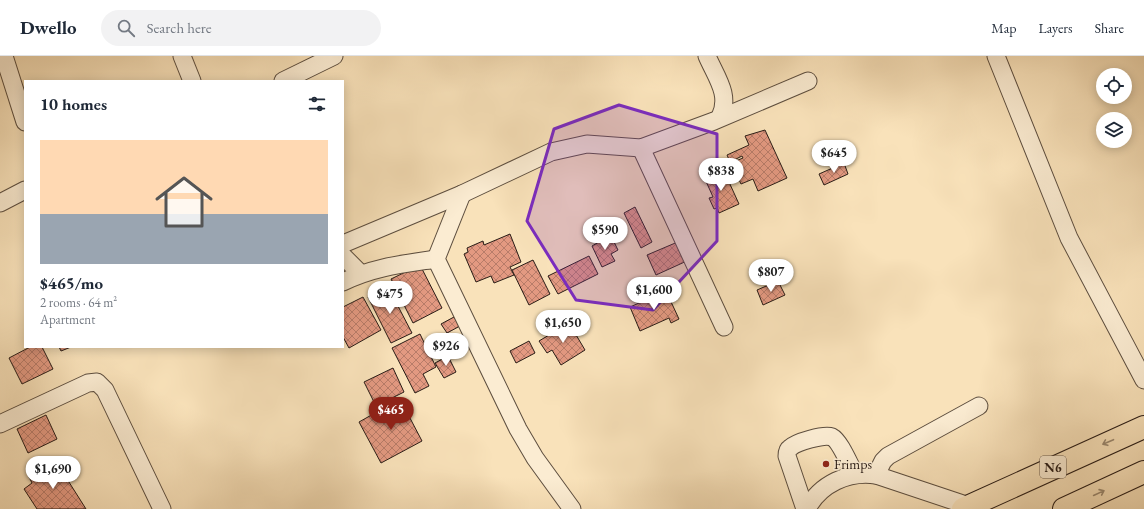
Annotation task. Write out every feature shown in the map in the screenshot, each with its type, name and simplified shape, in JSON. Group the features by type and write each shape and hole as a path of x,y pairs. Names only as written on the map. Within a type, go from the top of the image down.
{"highway":[{"name":"N6","path":"966,508 1144,427"},
{"path":"1069,508 1144,472"}],"street":[{"path":"4,56 24,119"},
{"path":"182,56 192,80"},
{"path":"286,80 334,56"},
{"path":"707,56 725,95 725,108 720,117"},
{"path":"996,56 1069,238 1144,380"},
{"path":"344,244 462,194 551,152 587,144 641,148 808,81"},
{"path":"641,148 724,327"},
{"path":"0,203 24,191"},
{"path":"462,194 436,259 518,429 534,458 572,509"},
{"path":"344,257 360,273"},
{"path":"344,281 360,273 383,267 436,259"},
{"path":"0,424 88,383 97,382 105,390 162,509"},
{"path":"876,475 883,461 888,456 979,406"},
{"path":"806,509 787,456 787,452 791,447 821,436 832,437 837,441 855,474"},
{"path":"806,509 814,496 826,486 855,474 876,475 966,508"}],"highlighted area":[{"path":"619,105 717,134 717,241 653,310 576,300 527,221 554,129"}],"building":[{"path":"765,130 787,178 758,191 753,179 741,184 731,163 743,158 742,156 730,162 727,155 749,145 745,136"},
{"path":"844,163 848,174 824,185 819,174"},
{"path":"724,171 739,204 719,213 717,208 714,209 709,198 713,197 705,179"},
{"path":"635,207 652,242 641,248 624,213"},
{"path":"510,234 521,262 510,267 514,275 494,283 491,276 476,282 464,254 468,252 467,248 483,241 484,245"},
{"path":"612,238 618,250 611,254 615,261 602,267 592,246 604,239 605,241"},
{"path":"680,241 689,260 656,275 647,255"},
{"path":"589,256 598,274 558,294 548,276"},
{"path":"533,260 550,294 529,305 512,270"},
{"path":"420,265 442,308 413,323 391,279"},
{"path":"778,281 785,295 763,305 757,290"},
{"path":"388,287 412,333 391,343 368,297"},
{"path":"666,291 679,319 671,323 669,318 640,331 630,307"},
{"path":"363,297 381,330 349,348 344,339 344,306"},
{"path":"562,313 567,322 556,328 551,319"},
{"path":"454,317 460,326 447,333 441,324"},
{"path":"569,323 585,350 561,365 552,350 547,353 539,341"},
{"path":"420,334 436,367 423,374 429,386 415,393 392,348"},
{"path":"529,341 535,353 516,363 510,351"},
{"path":"28,348 42,348 53,369 22,384 9,358"},
{"path":"60,348 68,348 61,351"},
{"path":"448,356 456,372 444,378 435,363"},
{"path":"393,368 404,392 376,406 364,382"},
{"path":"400,399 422,441 381,463 359,422"},
{"path":"46,415 57,439 28,453 17,429"},
{"path":"55,460 86,509 37,509 24,489 32,483 29,477"}],"place":[{"name":"Frimps","path":"826,464"}]}
